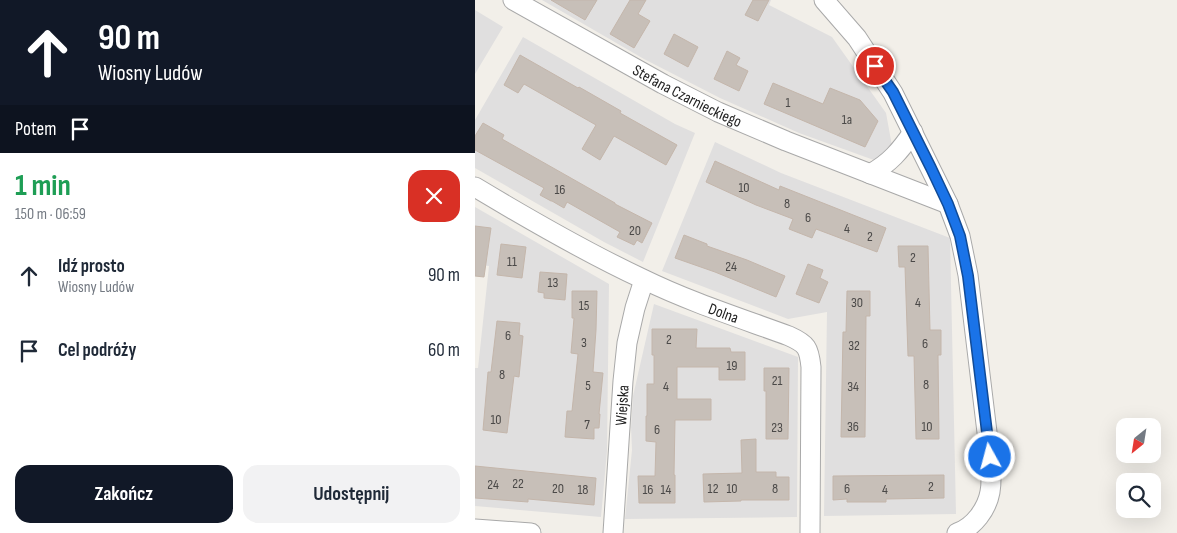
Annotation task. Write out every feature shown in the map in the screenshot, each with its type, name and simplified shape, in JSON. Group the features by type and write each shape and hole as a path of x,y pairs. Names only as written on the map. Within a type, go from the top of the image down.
{"street":[{"name":"Stefana Czarnieckiego","path":"513,0 663,84 718,112 785,142 948,204"},
{"path":"824,0 857,38 893,92 948,204 960,236 968,276 990,457 990,492 981,513 972,524 957,533"},
{"path":"870,174 882,168 893,159 913,132"},
{"name":"Dolna","path":"475,187 536,223 644,280 803,343 808,349 811,367 810,533"},
{"name":"Wiejska","path":"613,533 627,343 644,280"},
{"path":"475,529 531,533"}],"shaded area":[{"path":"542,0 771,0 769,5 832,37 886,113 896,168 799,133 720,98 644,59"},
{"path":"475,10 503,27 475,74"},
{"path":"523,37 675,124 695,133 643,262 604,242 475,168 475,120"},
{"path":"715,142 781,173 950,238 956,514 824,516 827,312 788,319 662,271"},
{"path":"475,207 609,284 607,451 601,517 475,506 475,368 478,368 489,266 475,264"},
{"path":"654,304 798,357 797,517 625,519 632,450 633,396"}],"building":[{"path":"551,0 597,0 585,20"},
{"path":"630,0 646,0 638,14 650,21 634,48 610,34"},
{"path":"753,0 769,0 758,21 745,15"},
{"path":"674,34 698,47 688,67 664,54"},
{"path":"727,51 740,58 736,65 748,71 739,91 714,79"},
{"path":"520,55 621,111 620,113 677,145 666,165 614,136 600,160 582,149 596,125 524,84 518,93 504,85"},
{"path":"773,83 823,104 830,88 860,100 878,121 865,147 764,104"},
{"path":"483,123 504,135 502,139 615,204 652,223 642,243 637,240 634,245 617,237 620,232 567,202 564,208 540,195 544,188 475,150 475,136"},
{"path":"715,161 779,190 780,186 886,228 877,252 816,229 812,238 789,229 793,219 756,205 706,182"},
{"path":"475,226 491,228 484,277 475,276"},
{"path":"684,235 707,244 707,246 785,276 776,297 675,258"},
{"path":"501,244 526,247 522,278 497,275"},
{"path":"898,246 928,246 930,330 941,330 941,355 938,355 939,439 916,439 914,356 908,356 905,267 899,267"},
{"path":"808,264 823,270 820,278 828,282 819,303 796,294"},
{"path":"540,272 567,274 565,300 544,298 544,293 538,292"},
{"path":"572,291 597,291 593,372 603,373 599,428 594,428 594,439 565,437 567,411 572,411 578,354 571,353 574,318 572,318"},
{"path":"847,291 870,291 870,316 866,316 865,437 841,437 843,332 846,332"},
{"path":"497,321 520,323 519,335 523,336 519,377 514,376 507,433 483,430 488,372 491,372"},
{"path":"652,329 697,329 696,348 730,348 731,352 745,352 745,380 719,380 719,367 677,367 677,399 711,399 711,420 675,420 675,503 639,503 638,476 655,476 656,442 646,441 647,384 654,384"},
{"path":"764,368 789,368 788,439 766,439"},
{"path":"756,439 756,472 776,472 776,477 789,477 789,500 704,502 703,474 742,473 741,440"},
{"path":"475,466 596,478 594,505 528,499 528,502 475,498"},
{"path":"944,475 944,498 886,499 886,502 847,502 847,499 833,500 833,476"}],"route":[{"path":"875,66 893,92 931,168 948,204 960,236 968,276 990,457"}]}
